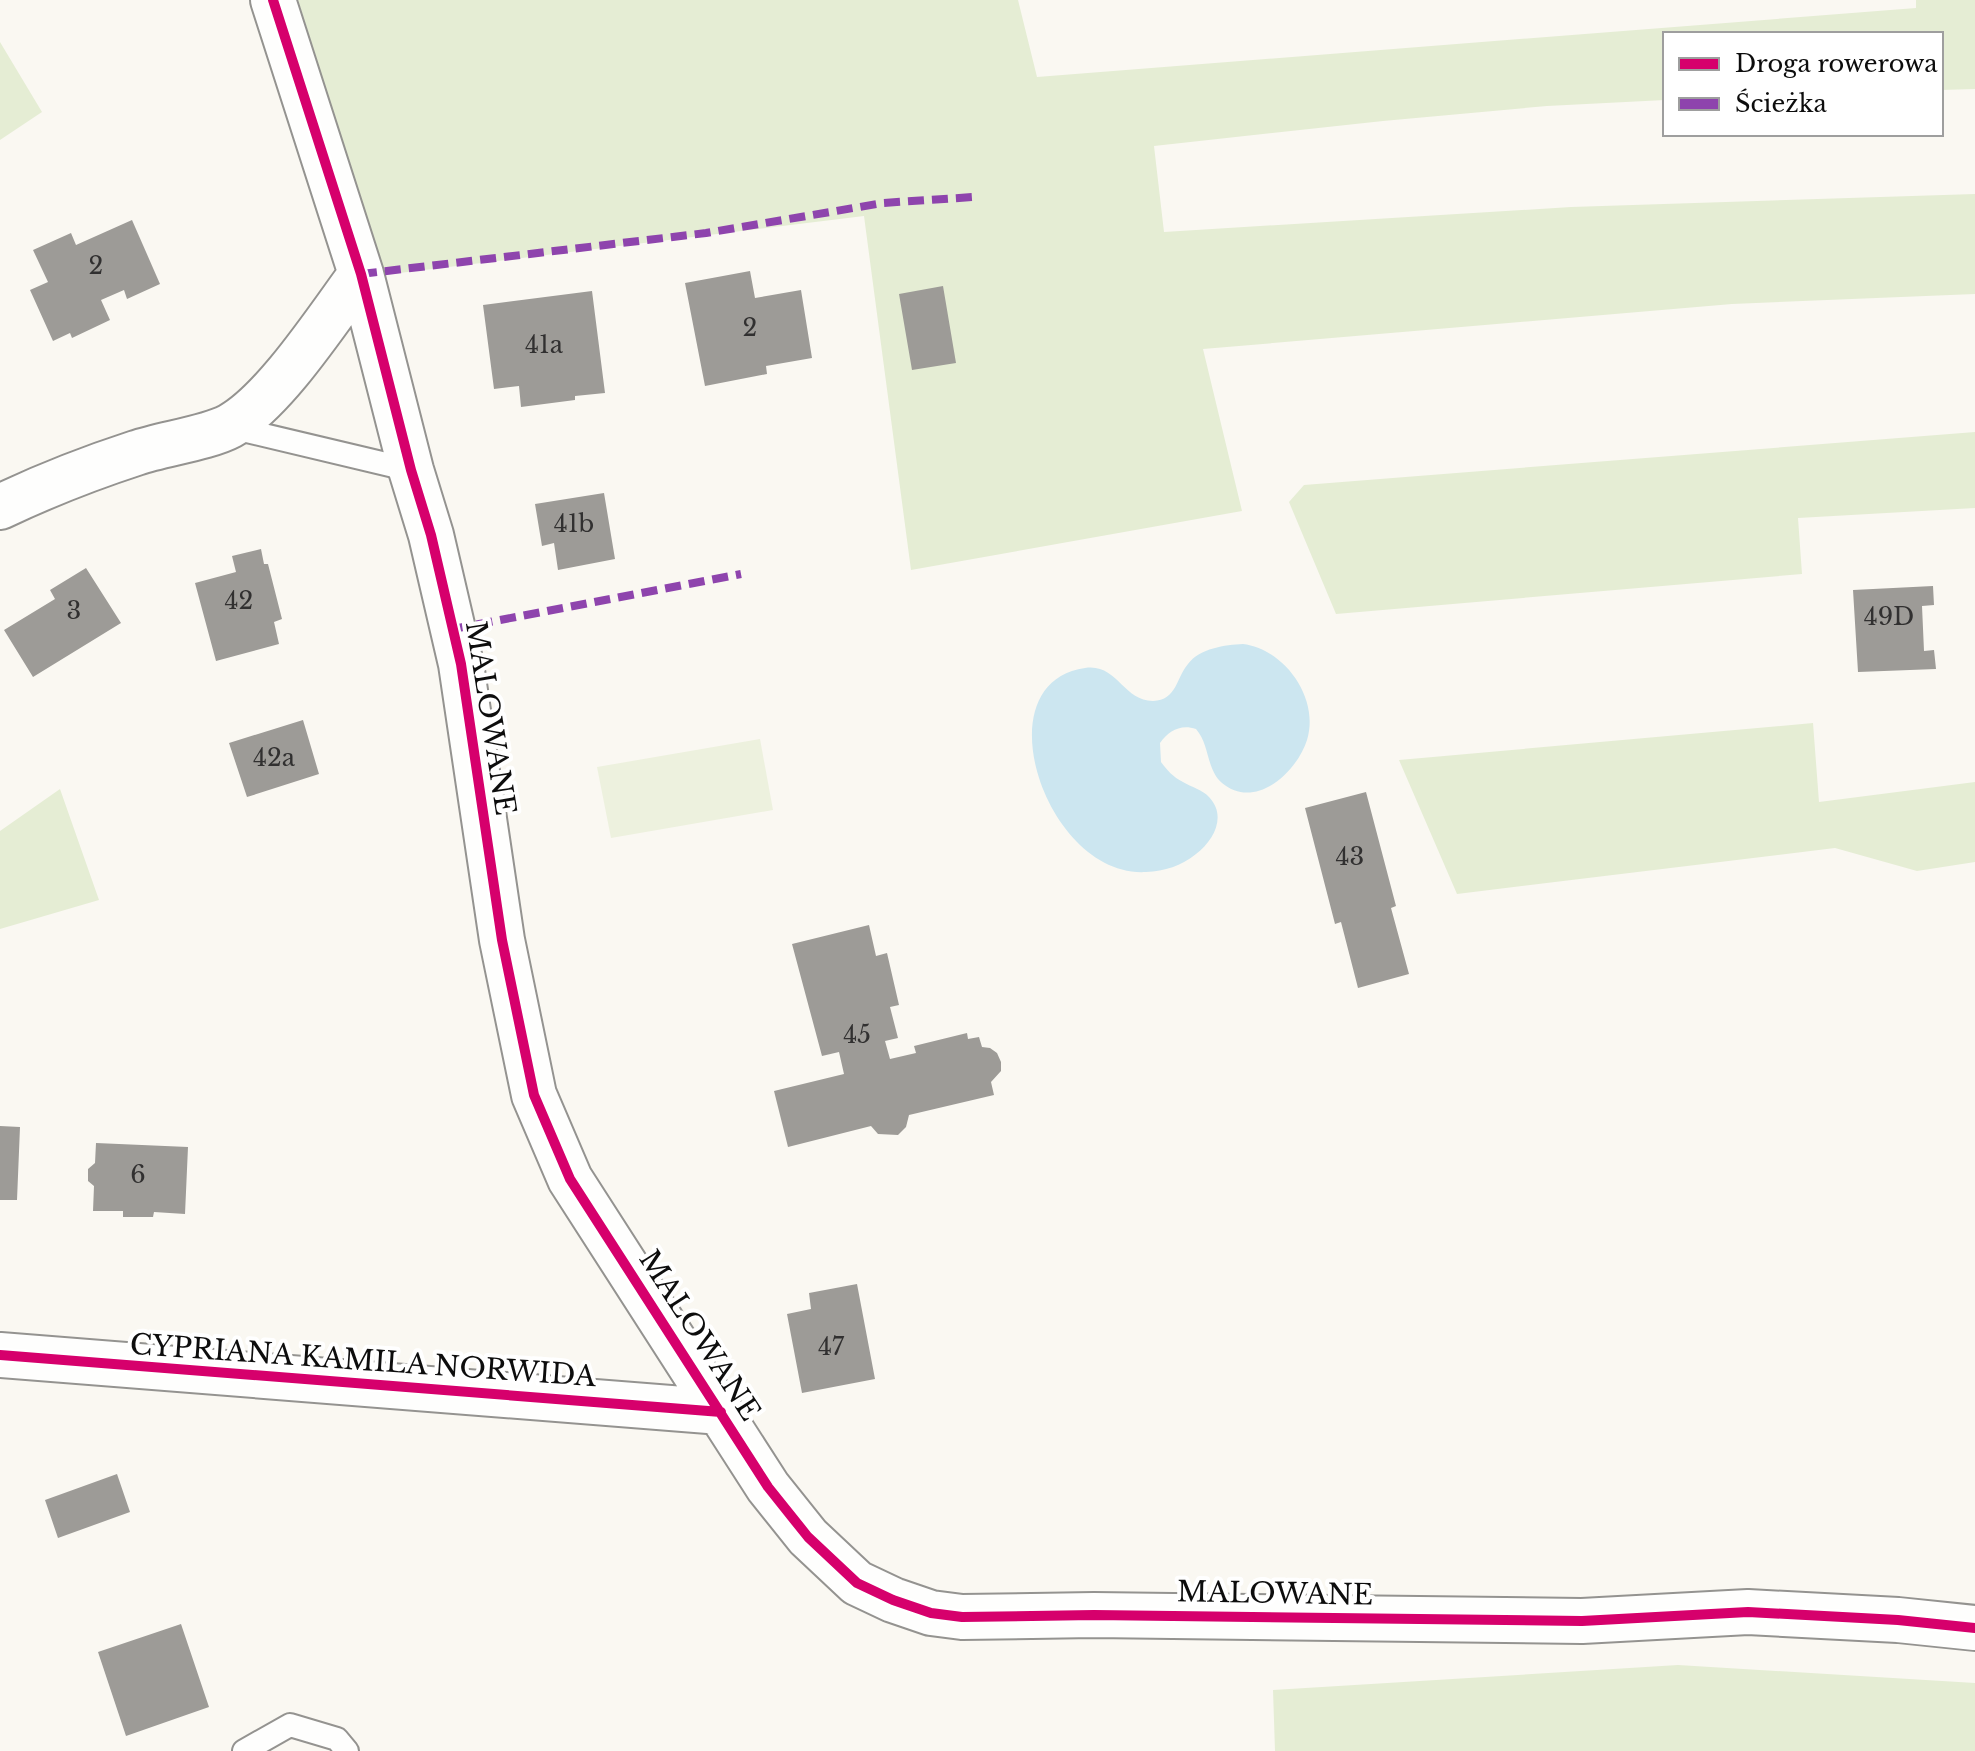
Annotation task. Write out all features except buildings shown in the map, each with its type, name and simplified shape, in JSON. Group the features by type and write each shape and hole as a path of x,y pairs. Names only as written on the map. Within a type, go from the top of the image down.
{"street":[{"name":"MALOWANE","path":"273,0 361,274 411,470 431,535 461,664 502,940 534,1095 570,1179 768,1487 808,1537 857,1583 931,1613 962,1617 1094,1615 1582,1621 1748,1612 1898,1620 1975,1628"},
{"path":"0,507 37,489 136,452 228,427 256,407 300,356 361,274"},
{"name":"CYPRIANA KAMILA NORWIDA","path":"0,1355 721,1412"}],"lane":[{"path":"228,427 411,470"},
{"path":"244,1751 290,1725 337,1739 347,1751"}],"green space":[{"path":"298,0 1018,0 1037,77 1916,8 1916,0 1975,0 1975,89 1943,90 1943,32 1663,32 1663,100 1547,106 1154,146 1164,232 1571,207 1975,194 1975,294 1732,304 1203,349 1242,511 911,570 864,216 383,275"},
{"path":"0,42 42,112 0,140"},
{"path":"1975,432 1975,508 1798,518 1802,574 1336,614 1289,502 1304,485"},
{"path":"1813,723 1819,802 1975,782 1975,862 1917,871 1835,848 1457,894 1399,760"},
{"path":"760,739 773,810 611,838 597,767"},
{"path":"60,789 99,900 0,929 0,831"},
{"path":"1678,1665 1975,1683 1975,1751 1275,1751 1273,1690"}],"water":[{"path":"1243,644 1272,655 1285,665 1303,692 1310,724 1307,740 1294,764 1273,784 1261,790 1248,793 1235,791 1217,777 1196,729 1185,727 1175,730 1160,743 1161,762 1173,776 1204,792 1214,804 1218,820 1208,842 1179,865 1146,872 1111,866 1080,845 1056,814 1039,778 1032,741 1036,707 1053,681 1085,668 1096,668 1113,676 1134,695 1153,701 1161,700 1171,693 1188,664 1199,654"}],"marked path":[{"path":"361,274 706,233 883,203 973,197"},
{"path":"453,629 741,574"}],"cycle path":[{"path":"273,0 361,274 411,470 431,535 461,664 502,940 534,1095 570,1179 768,1487 808,1537 857,1583 931,1613 962,1617 1094,1615 1582,1621 1748,1612 1898,1620 1975,1628"},
{"path":"0,1355 721,1412"}]}
